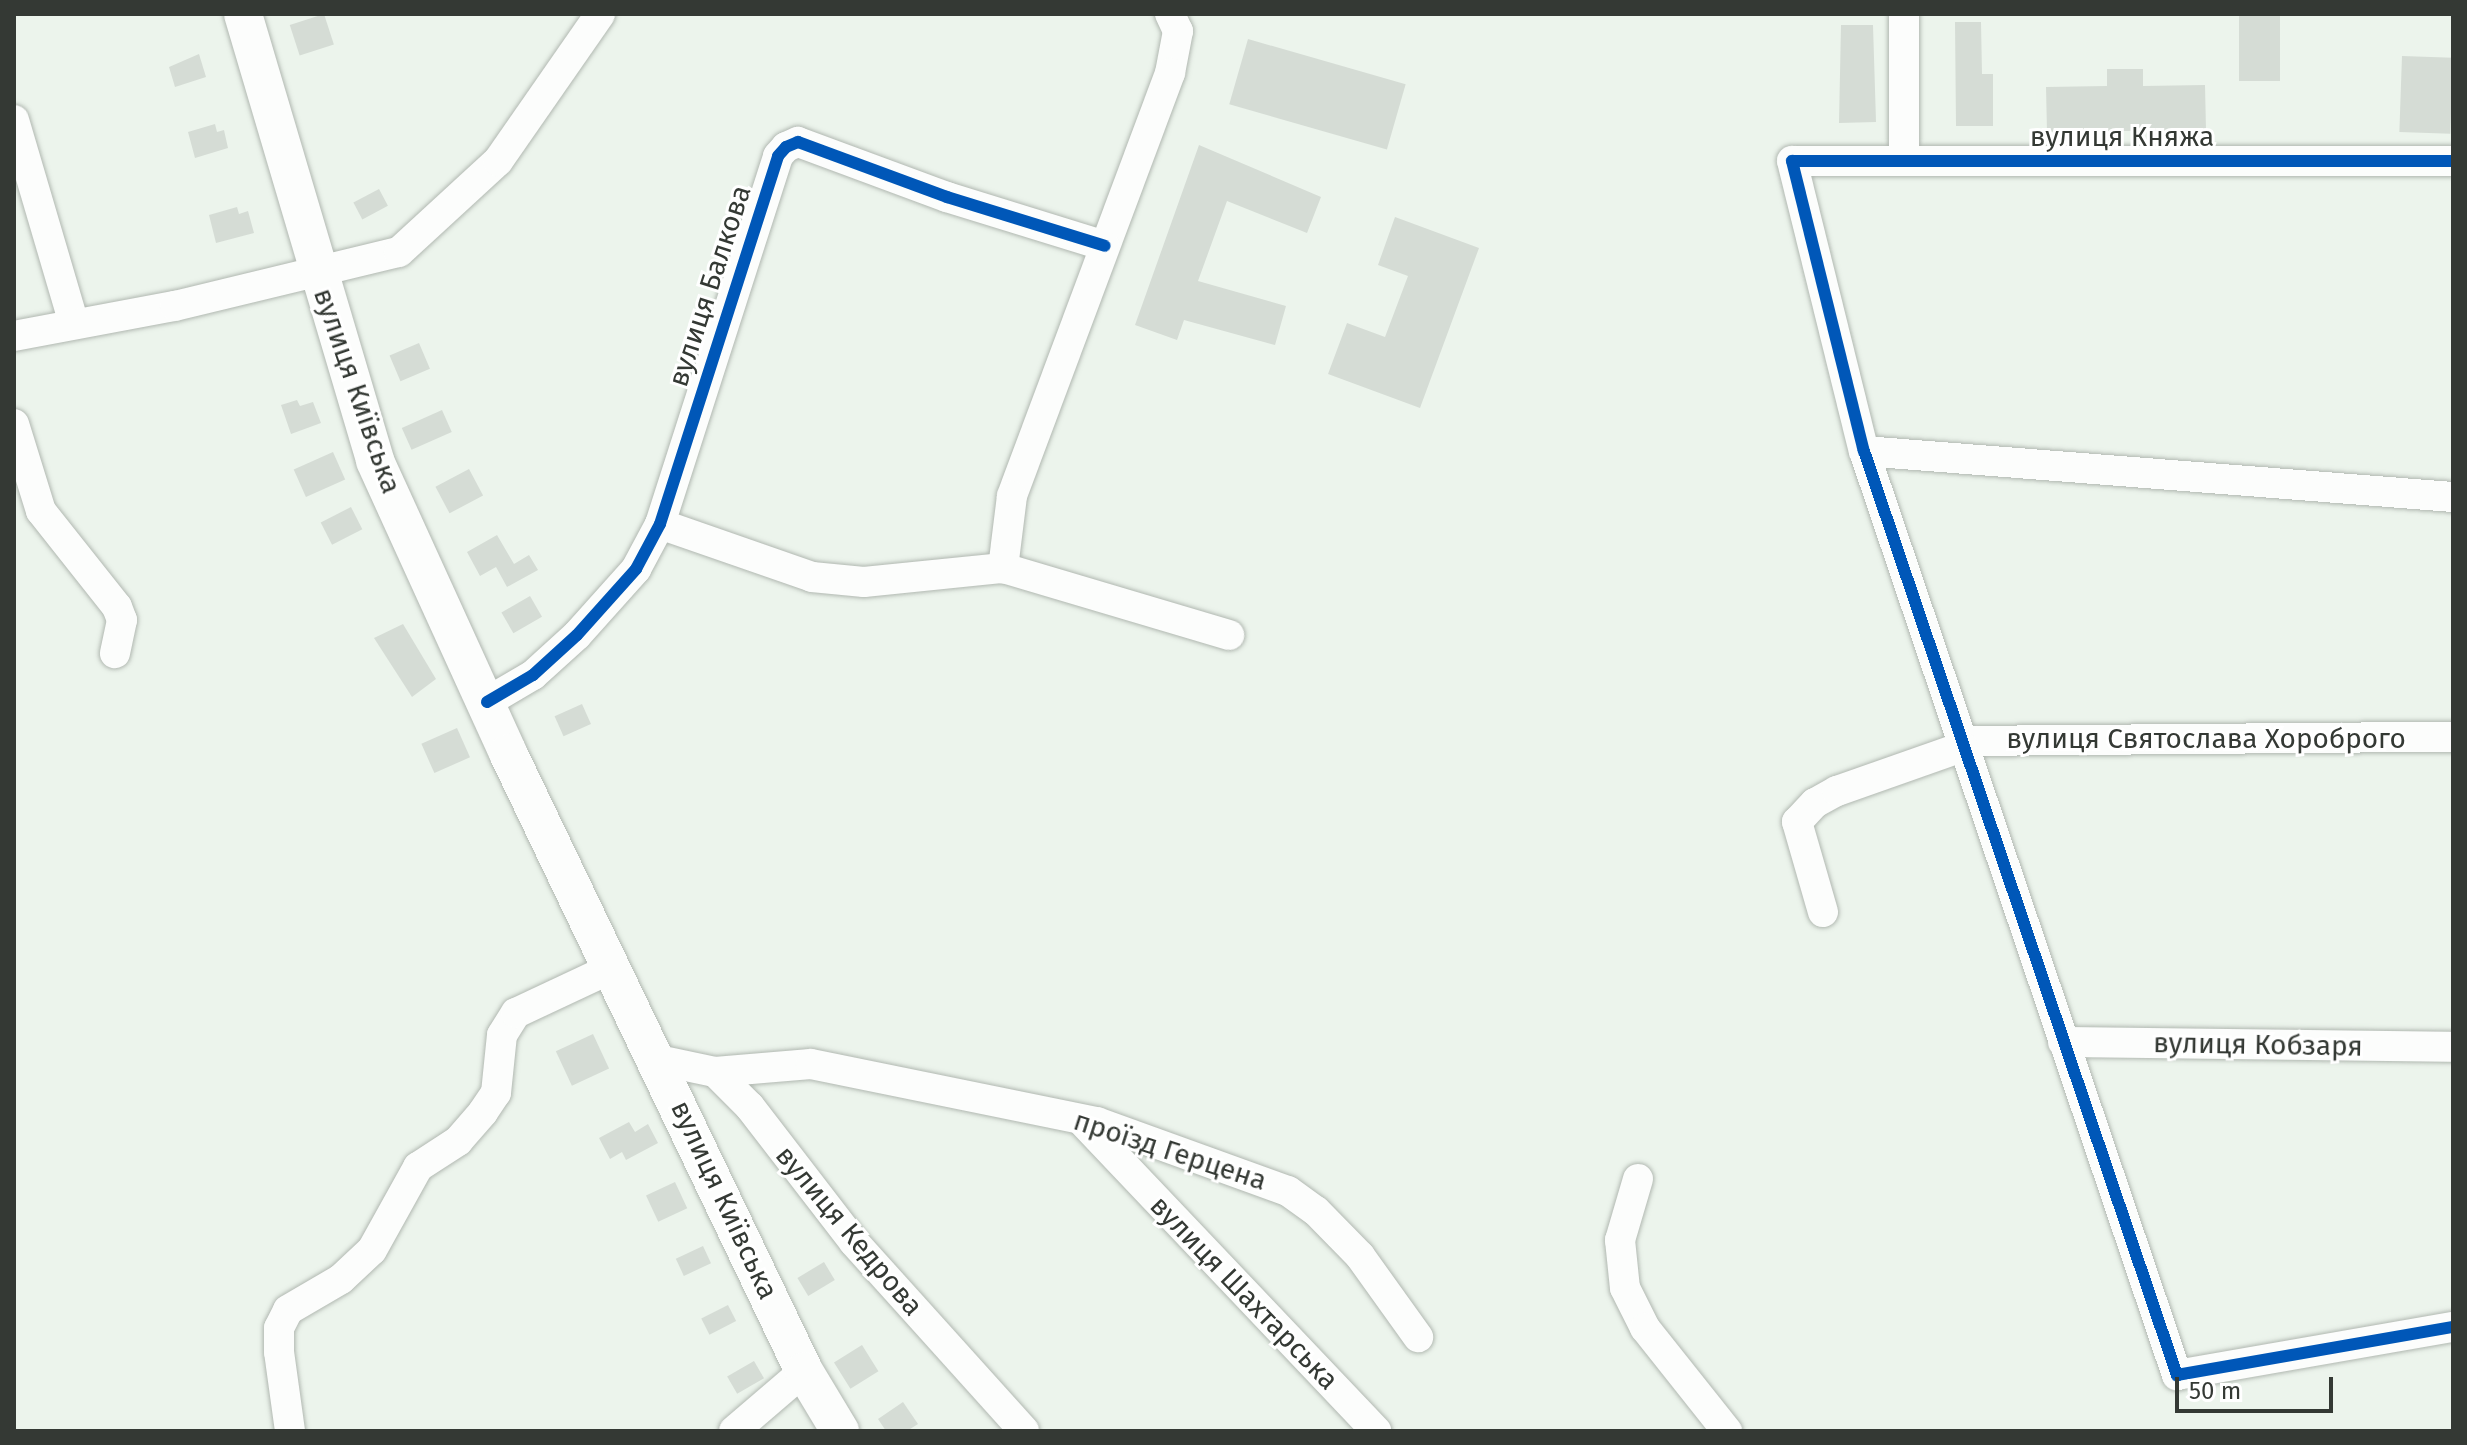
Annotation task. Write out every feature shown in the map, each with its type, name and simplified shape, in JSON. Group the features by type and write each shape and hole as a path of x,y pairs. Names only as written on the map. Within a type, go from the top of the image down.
{"main road":[{"name":"вулиця Київська","path":"243,14 375,461 508,753 658,1060 804,1371 840,1431"}],"street":[{"path":"14,336 73,321 175,306 399,252 450,210 498,161 600,14"},
{"path":"1003,568 1012,496 1170,73 1178,31 1170,14"},
{"path":"1904,14 1904,161"},
{"path":"14,120 73,321"},
{"name":"вулиця Балкова","path":"487,702 533,675 577,635 636,569 660,524 778,156 786,147 798,142 947,197 1105,246"},
{"name":"вулиця Княжа","path":"1864,451 1792,161 2453,161"},
{"path":"14,424 41,511 117,607 122,620 115,653"},
{"path":"2453,497 1864,451 2177,1375 2453,1327"},
{"path":"660,524 812,577 864,582 1003,568 1229,635"},
{"name":"вулиця Святослава Хороброго","path":"1961,744 2453,737"},
{"path":"1823,912 1797,822 1815,803 1837,791 1961,744"},
{"path":"290,1431 279,1352 279,1328 288,1310 341,1279 372,1250 388,1230 418,1167 458,1141 483,1112 496,1093 502,1035 516,1013 612,968"},
{"name":"вулиця Кобзаря","path":"2063,1042 2453,1047"},
{"path":"658,1060 715,1072"},
{"name":"проїзд Герцена","path":"715,1072 811,1064 1079,1119 1288,1191 1316,1211 1360,1256 1418,1337"},
{"name":"вулиця Кедрова","path":"715,1072 750,1107 854,1242 1024,1431"},
{"name":"вулиця Шахтарська","path":"1079,1119 1376,1431"},
{"path":"1638,1179 1620,1240 1625,1288 1645,1328 1727,1431"},
{"path":"734,1431 804,1371"}],"building":[{"path":"324,14 334,44 300,56 290,25"},
{"path":"2239,14 2280,14 2280,81 2239,81"},
{"path":"1955,22 1981,22 1982,74 1993,74 1993,126 1956,126"},
{"path":"1841,25 1873,25 1876,122 1839,123"},
{"path":"1248,39 1406,84 1387,150 1229,104"},
{"path":"199,54 206,77 175,87 169,67"},
{"path":"2402,56 2453,58 2450,134 2399,132"},
{"path":"2107,69 2143,69 2143,86 2205,85 2206,130 2047,132 2046,87 2107,86"},
{"path":"215,124 217,132 224,130 228,148 195,158 188,132"},
{"path":"1199,145 1321,197 1307,233 1227,201 1198,281 1286,306 1275,345 1184,320 1177,340 1135,325"},
{"path":"379,189 388,206 362,219 353,203"},
{"path":"237,207 239,214 248,211 254,233 216,243 209,215"},
{"path":"1395,217 1479,248 1420,408 1328,374 1347,323 1385,337 1408,276 1378,265"},
{"path":"419,343 430,369 400,381 390,356"},
{"path":"297,400 300,406 313,402 321,423 291,434 281,405"},
{"path":"442,410 452,432 412,450 402,428"},
{"path":"333,452 345,479 306,497 294,469"},
{"path":"469,469 483,495 450,513 435,487"},
{"path":"351,507 362,529 332,545 321,522"},
{"path":"497,535 514,564 529,555 538,570 507,587 496,567 480,576 467,552"},
{"path":"530,596 542,617 513,633 501,612"},
{"path":"403,624 436,679 412,697 374,638"},
{"path":"582,704 591,724 564,736 555,716"},
{"path":"457,728 470,757 434,773 421,744"},
{"path":"593,1034 609,1068 572,1086 556,1051"},
{"path":"629,1122 635,1132 648,1124 658,1143 626,1160 622,1152 610,1159 599,1138"},
{"path":"675,1182 687,1208 658,1222 646,1196"},
{"path":"703,1246 711,1263 684,1276 676,1259"},
{"path":"824,1262 835,1280 808,1296 797,1278"},
{"path":"728,1305 736,1321 709,1335 701,1319"},
{"path":"862,1345 878,1371 850,1389 834,1362"},
{"path":"754,1361 764,1378 737,1394 727,1376"},
{"path":"903,1402 918,1424 907,1431 886,1431 878,1419"}],"cycle path":[{"path":"487,702 533,675 577,635 636,569 660,524 778,156 786,147 798,142 947,197 1105,246"},
{"path":"2453,161 1792,161 1864,451 2177,1375 2453,1327"}]}
